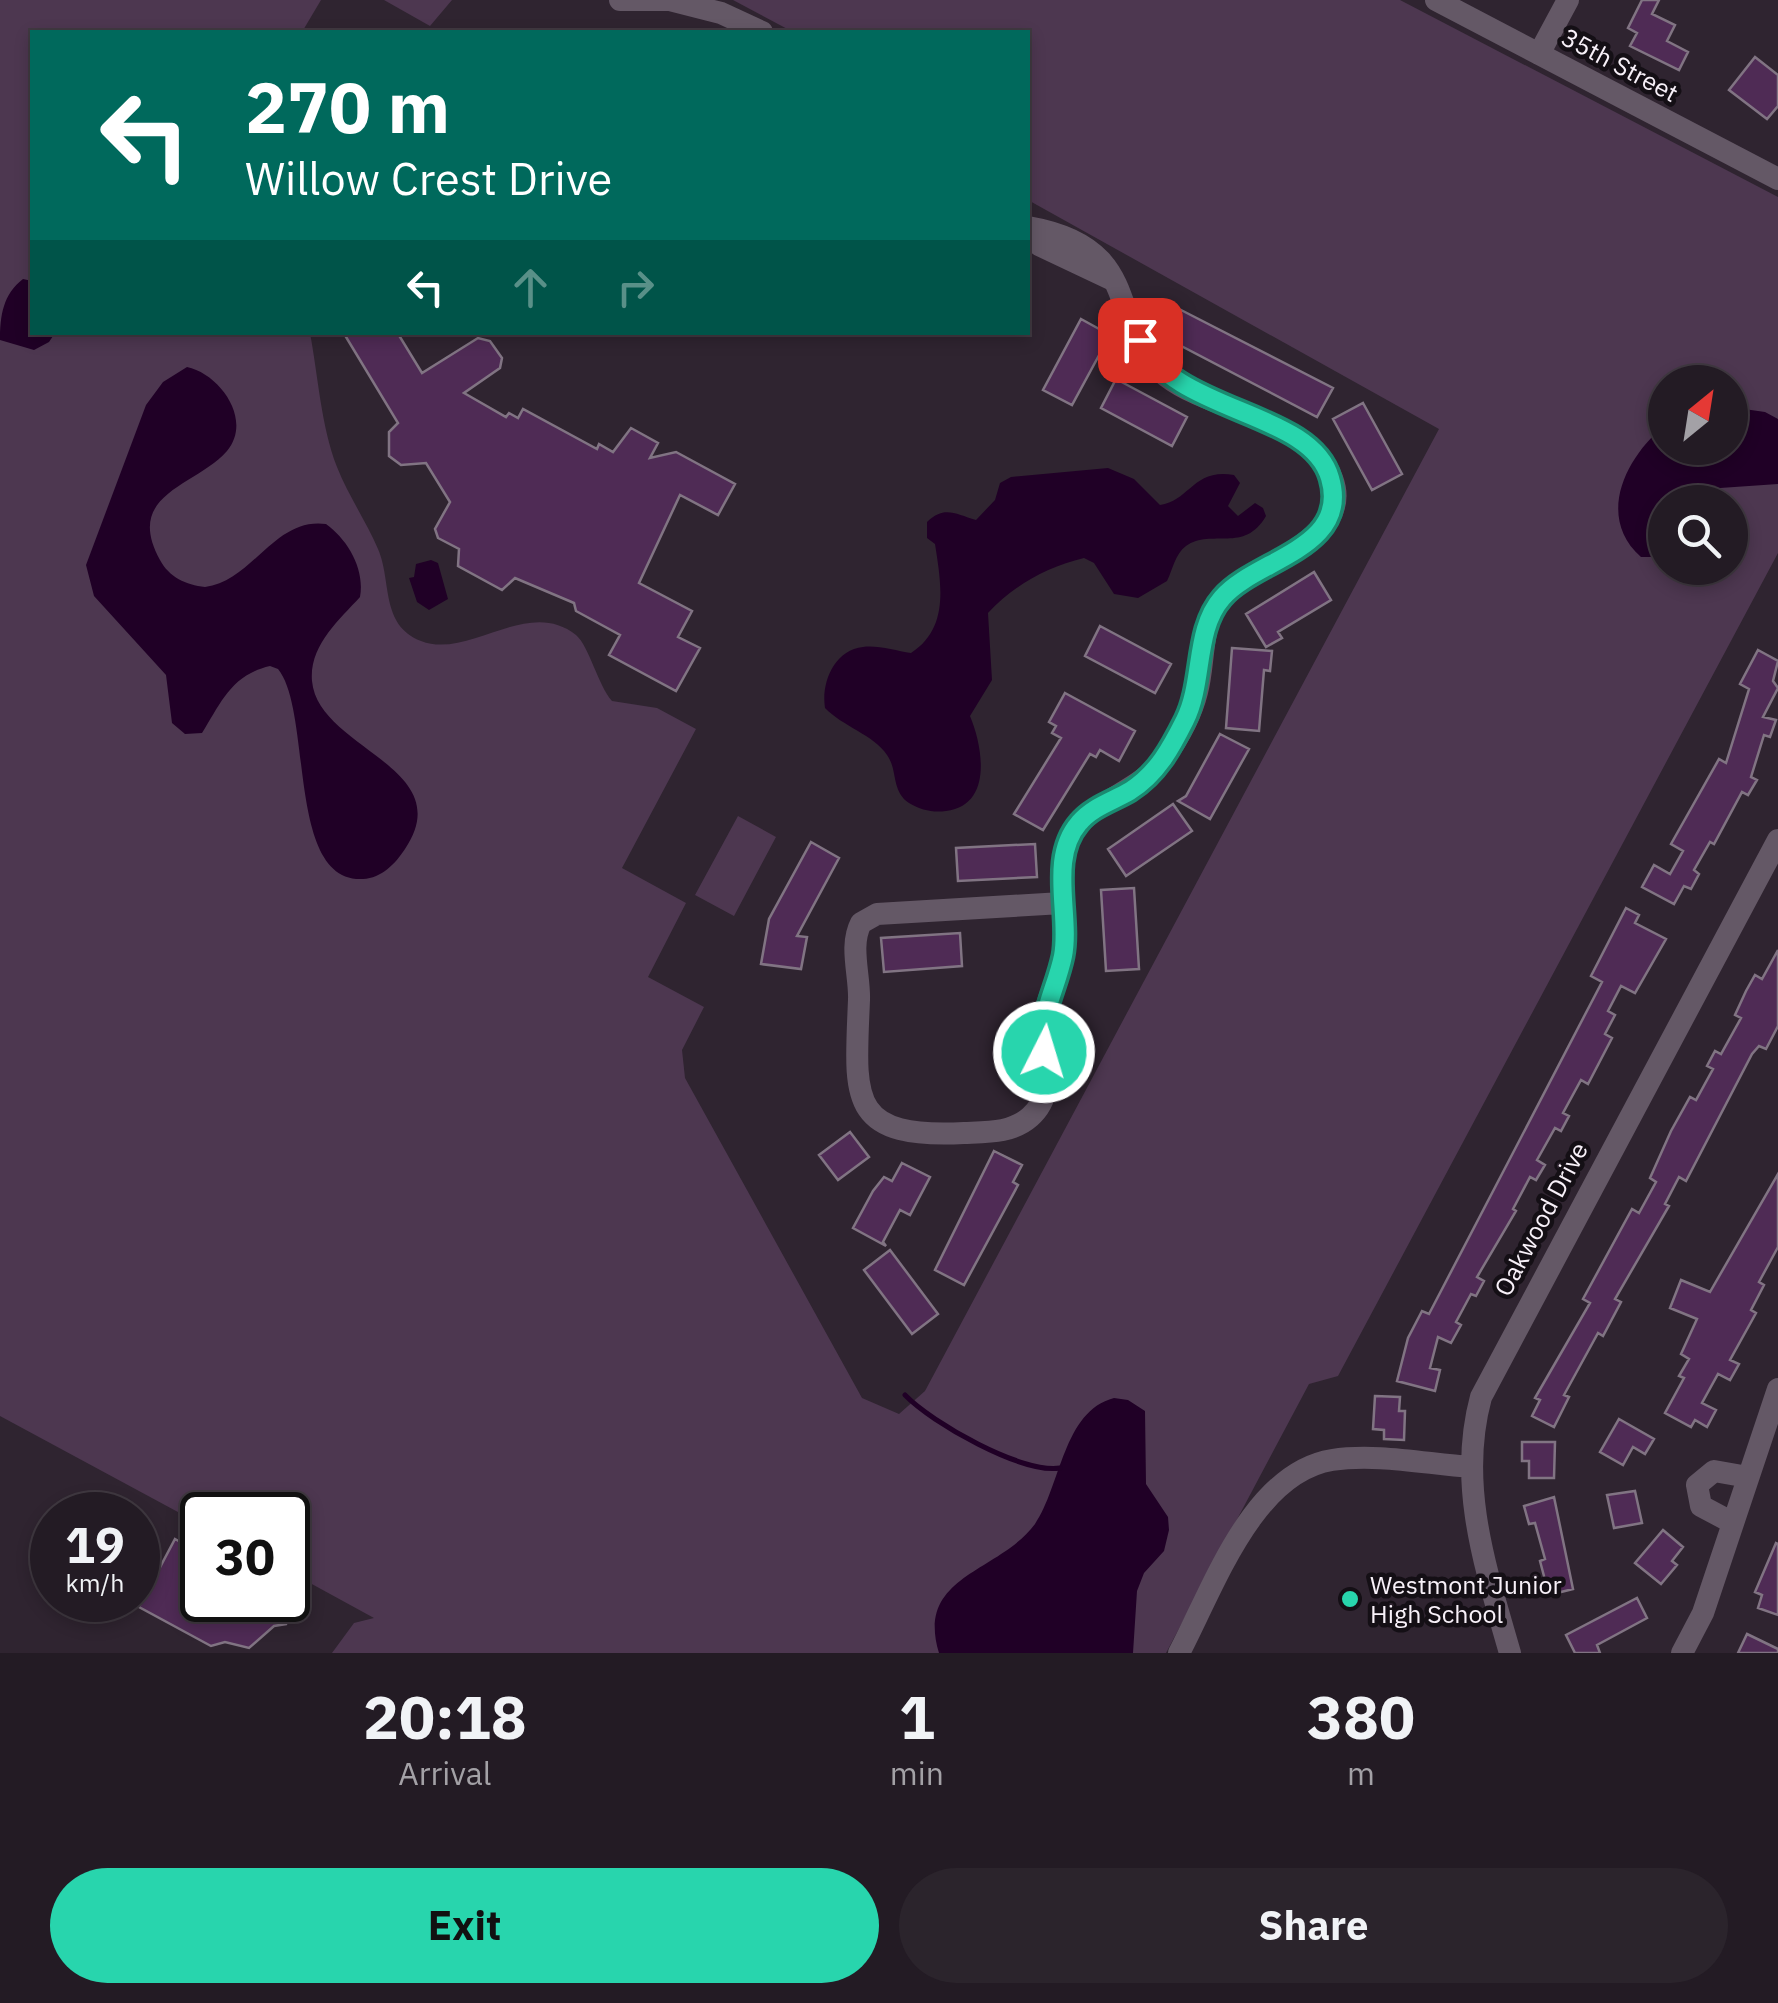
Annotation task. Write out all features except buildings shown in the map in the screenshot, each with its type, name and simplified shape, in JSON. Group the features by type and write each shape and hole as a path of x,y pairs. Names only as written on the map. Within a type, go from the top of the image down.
{"street":[{"path":"620,0 671,0 722,12 758,30"},
{"name":"35th Street","path":"1436,0 1778,179"},
{"path":"1539,54 1568,0"},
{"path":"1030,232 1038,246 1113,280 1146,354 1164,376 1255,418 1314,452 1332,482 1332,507 1314,538 1236,586 1218,602 1205,637 1197,693 1174,742 1141,783 1078,824 1064,858 1064,954 1042,1025 1047,1090 1036,1111 1009,1129 923,1135 898,1132 875,1116 860,1094 854,1069 859,991 856,939 860,923 877,914 1062,902"},
{"name":"Oakwood Drive","path":"1510,1653 1477,1526 1471,1467 1474,1422 1492,1371 1778,840"},
{"path":"1682,1653 1703,1613 1778,1389"},
{"path":"1179,1653 1255,1512 1284,1480 1332,1460 1471,1467"},
{"path":"1733,1523 1701,1506 1697,1485 1714,1471 1748,1477"}],"shaded area":[{"path":"0,0 321,0 303,30 30,30 30,335 310,335 332,451 378,549 393,613 408,634 439,645 519,625 558,625 581,640 612,701 657,708 696,729 622,868 686,903 648,977 704,1007 682,1050 685,1078 862,1398 899,1414 925,1391 1439,429 1030,201 1030,30 789,30 733,0 1400,0 1778,197 1778,553 1338,1376 1309,1384 1166,1653 332,1653 354,1623 374,1618 310,1583 310,1492 180,1492 180,1513 160,1502 160,1492 141,1492 0,1416"},
{"path":"384,0 452,0 430,26"},
{"path":"23,279 30,281 30,335 54,335 49,342 34,350 0,340 4,306"},
{"path":"187,367 211,379 229,400 236,426 234,439 214,463 168,493 157,505 151,520 151,538 168,571 185,582 205,587 237,574 278,539 308,524 326,524 348,547 360,576 360,597 320,645 312,681 320,704 337,724 401,778 415,798 417,821 405,849 376,876 363,879 339,873 322,854 311,826 289,691 278,669 270,666 246,676 228,692 202,733 185,734 172,723 166,675 94,596 86,565 146,405 163,382"},
{"path":"1748,410 1778,419 1778,484 1648,485 1648,557 1641,557 1627,541 1618,506 1621,488 1648,442 1648,465 1748,465"},
{"path":"1108,468 1134,479 1160,505 1178,498 1209,476 1234,475 1240,483 1228,506 1238,516 1255,503 1266,516 1248,534 1206,539 1186,546 1167,581 1138,598 1114,594 1094,563 1084,558 1044,572 1009,594 988,613 992,680 970,716 981,758 978,786 961,806 946,811 936,812 909,803 900,793 890,761 881,748 825,708 825,688 832,669 853,649 881,647 911,653 932,631 940,604 935,544 927,538 927,522 933,517 950,512 976,520 995,500 1000,483 1011,477"},
{"path":"431,560 438,563 448,599 429,610 417,602 409,578 414,577 416,564"},
{"path":"738,816 776,837 734,916 695,895"},
{"path":"1114,1398 1128,1400 1145,1411 1146,1484 1168,1517 1169,1530 1164,1551 1144,1573 1137,1591 1133,1653 939,1653 935,1627 939,1607 949,1591 1020,1540 1035,1524 1073,1434 1097,1406"}],"waterway":[{"path":"905,1395 935,1419 1001,1455 1044,1468 1060,1468"}],"place":[{"name":"Westmont Junior High School","path":"1350,1599"}],"route":[{"path":"1044,1052 1044,1014 1064,954 1064,858 1071,835 1089,814 1129,792 1164,758 1197,693 1205,637 1218,602 1236,586 1314,538 1332,507 1332,482 1314,452 1255,418 1164,376 1140,340"}]}
